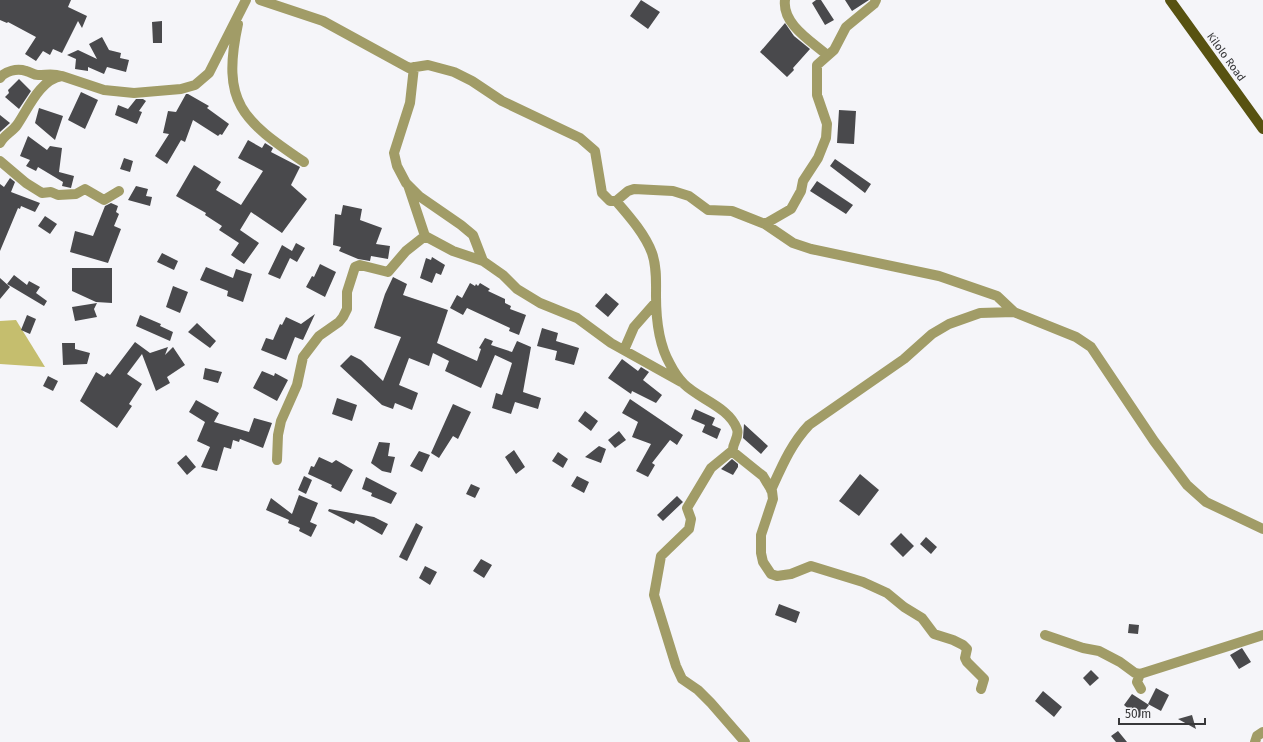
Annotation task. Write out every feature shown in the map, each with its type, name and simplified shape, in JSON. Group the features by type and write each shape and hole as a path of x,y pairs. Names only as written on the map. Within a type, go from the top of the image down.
{"main road":[{"name":"Kilolo Road","path":"1170,0 1263,129"}],"street":[{"path":"260,0 323,21 406,66 414,67 428,65 454,72 472,81 502,101 580,138 595,152 603,195 610,200 616,201 645,238 652,254 656,270 656,302 663,344 670,363 684,384"},
{"path":"785,0 785,12 788,18 801,33 827,55"},
{"path":"765,224 791,209 801,191 803,181 822,149 827,126 817,95 816,73 819,62 834,50 846,27 874,4 876,0"},
{"path":"0,78 6,72 22,70 37,75 55,74 104,90 134,93 181,89 195,85 209,73 244,4"},
{"path":"244,4 232,50 234,91 239,105 249,120 269,138 304,162"},
{"path":"414,67 410,103 394,153 397,166 408,185 425,236 453,251 483,261 517,289 540,303 577,318 624,350 684,384 722,411 736,428 738,435 733,450 711,468 691,499 687,508 691,519 689,529 661,556 654,595 676,666 682,679 698,690 745,742"},
{"path":"0,143 3,137 16,126 42,88 57,77 63,76"},
{"path":"0,161 26,183 42,192 51,192 58,195 76,194 85,189 104,200 119,191"},
{"path":"408,185 419,196 473,235 483,261"},
{"path":"616,201 628,191 634,189 672,192 689,196 712,211 732,211 765,224 793,243 811,249 939,276 997,296 1014,312 1076,337 1088,344 1154,441 1187,485 1206,502 1263,529"},
{"path":"277,460 278,435 281,421 297,385 303,357 319,336 339,322 343,317 346,309 347,292 355,268 360,265 388,272 406,251 425,236"},
{"path":"624,350 634,327 656,302"},
{"path":"771,490 788,452 799,435 809,425 904,360 932,334 949,324 980,312 1014,312"},
{"path":"733,450 763,476 771,490 773,499 761,535 761,553 763,562 771,574 777,576 791,574 811,566 863,582 887,594 904,608 925,620 934,634 963,645 967,649 965,658 967,662 984,679 981,689"},
{"path":"1045,635 1099,652 1120,662 1135,673 1140,674 1263,635"},
{"path":"1140,674 1138,682 1141,689"},
{"path":"1255,742 1257,736 1263,732"}],"shaded area":[{"path":"16,320 45,367 0,364 0,321"}],"building":[{"path":"0,0 71,0 68,7 87,16 82,28 78,21 62,53 53,49 50,55 43,51 36,61 25,54 36,37 8,22 7,23 0,20"},
{"path":"641,0 660,12 648,29 630,16"},
{"path":"816,0 821,0 834,20 825,25 812,3"},
{"path":"845,0 869,0 852,11"},
{"path":"162,21 162,43 153,43 152,22"},
{"path":"785,23 794,36 810,49 787,77 760,52"},
{"path":"102,37 109,50 121,53 120,58 129,60 126,72 107,67 104,74 88,67 88,71 75,69 76,59 67,55 78,50 97,59 89,44"},
{"path":"19,79 31,91 19,109 5,97 9,93 8,90"},
{"path":"81,92 98,100 85,129 68,120"},
{"path":"186,94 209,106 207,108 229,124 222,135 220,134 218,136 193,120 185,142 181,140 167,164 155,156 169,134 163,133 168,111 176,112"},
{"path":"136,99 143,99 146,101 139,111 142,112 137,124 115,115 118,105 128,109"},
{"path":"39,108 63,116 55,140 35,123"},
{"path":"839,110 856,111 854,144 837,143"},
{"path":"0,115 10,123 0,132"},
{"path":"28,136 47,150 50,146 62,148 59,172 74,176 71,188 62,186 63,182 38,167 36,171 26,166 30,160 20,156"},
{"path":"248,140 262,148 265,143 273,148 271,152 300,167 291,185 307,199 282,233 251,212 240,230 259,243 244,264 231,255 239,243 219,230 222,226 205,215 206,213 176,196 194,165 221,182 216,190 241,205 263,171 238,158"},
{"path":"124,158 133,161 130,172 120,169"},
{"path":"835,159 871,184 865,193 830,166"},
{"path":"10,178 15,182 11,192 40,203 35,212 21,206 20,209 18,208 0,251 0,184 4,187"},
{"path":"817,181 853,205 846,214 810,191"},
{"path":"136,186 148,189 146,196 152,197 150,206 128,200"},
{"path":"111,203 118,206 116,212 119,214 114,226 121,229 108,263 70,252 75,231 93,236 105,206"},
{"path":"343,205 362,209 360,220 382,228 376,244 390,246 388,259 371,256 370,261 358,259 339,251 341,247 333,245 335,214 341,215"},
{"path":"45,216 57,224 50,234 38,226"},
{"path":"296,243 305,248 297,262 290,258 280,279 268,274 282,245 292,251"},
{"path":"162,253 178,261 174,270 157,262"},
{"path":"432,257 445,265 441,275 436,273 432,283 420,278 426,258 431,260"},
{"path":"320,264 336,272 325,297 306,287 312,276 314,277"},
{"path":"206,267 233,278 236,269 252,274 243,302 227,296 228,291 200,280"},
{"path":"72,268 112,268 112,303 96,302 72,291"},
{"path":"14,275 27,285 29,281 40,287 36,293 47,301 44,306 7,284"},
{"path":"393,277 407,284 403,295 448,310 437,343 477,361 481,349 479,348 485,338 493,341 491,345 512,352 517,341 531,347 523,392 541,398 538,409 515,402 511,414 492,408 496,393 502,395 512,363 495,355 481,388 445,371 449,361 433,353 429,366 409,358 399,385 418,393 412,410 395,403 393,409 382,405 340,366 351,355 361,360 383,381 401,337 374,328 385,294"},
{"path":"0,278 10,287 0,299"},
{"path":"470,283 478,286 480,283 490,289 488,291 505,299 505,303 511,306 510,309 526,315 519,335 509,331 510,328 467,308 463,315 450,308 457,295 462,298"},
{"path":"173,286 188,292 180,313 166,307"},
{"path":"606,293 619,304 608,317 595,306"},
{"path":"97,303 94,309 97,317 75,321 72,307"},
{"path":"315,314 303,340 295,337 286,360 261,350 266,338 273,340 280,324 282,325 286,317 301,324"},
{"path":"27,315 36,319 30,334 21,330"},
{"path":"140,315 161,324 160,326 173,332 170,341 136,326"},
{"path":"197,323 216,341 210,348 188,332"},
{"path":"542,328 558,333 556,341 579,348 574,365 555,360 557,351 537,346"},
{"path":"135,342 150,353 168,347 165,355 173,347 185,365 167,377 170,383 156,391 142,354 127,374 142,384 129,404 132,406 117,428 80,401 96,372 104,377 107,373 110,375"},
{"path":"62,343 75,343 75,349 90,353 87,364 63,365"},
{"path":"622,359 638,371 641,367 649,372 643,380 662,395 656,403 632,391 631,394 608,378"},
{"path":"205,368 222,372 218,383 203,379"},
{"path":"262,371 274,376 275,373 288,380 277,401 253,388"},
{"path":"48,376 58,381 53,391 43,386"},
{"path":"337,398 357,405 352,421 332,414"},
{"path":"630,399 683,435 677,445 670,440 652,463 655,465 648,477 636,471 651,444 632,437 638,422 622,413"},
{"path":"196,400 219,413 214,422 249,432 254,418 272,423 263,448 240,439 239,442 233,440 231,449 224,447 217,471 201,467 210,447 197,441 205,422 189,412"},
{"path":"453,404 471,412 458,439 453,436 439,458 431,453"},
{"path":"695,409 715,418 712,425 721,429 717,439 702,432 705,425 691,419"},
{"path":"585,411 598,421 591,431 578,421"},
{"path":"744,424 768,446 761,454 743,438"},
{"path":"619,431 626,440 615,448 608,440"},
{"path":"379,442 390,443 388,456 395,457 391,473 382,471 371,463"},
{"path":"599,446 606,449 601,463 585,457"},
{"path":"514,450 525,467 516,474 505,457"},
{"path":"419,451 430,455 422,472 410,466"},
{"path":"558,452 568,459 563,468 552,461"},
{"path":"186,455 196,467 187,475 177,463"},
{"path":"319,457 332,463 336,460 353,470 341,492 331,487 332,485 308,474 311,466 314,467"},
{"path":"732,459 738,464 738,467 733,475 721,469"},
{"path":"860,474 879,490 859,516 839,501"},
{"path":"304,476 312,480 306,494 298,490"},
{"path":"577,476 589,482 584,493 571,486"},
{"path":"366,477 397,493 391,504 371,496 372,493 362,489"},
{"path":"471,484 480,488 475,498 466,494"},
{"path":"299,495 318,503 310,522 317,525 311,537 299,531 300,528 288,523 289,520 266,510 271,498 292,514"},
{"path":"677,496 683,502 663,521 657,515"},
{"path":"329,509 374,517 388,524 382,535 356,520 354,524 328,511"},
{"path":"416,523 423,527 407,561 399,557"},
{"path":"901,533 914,546 903,557 890,544"},
{"path":"926,537 937,547 931,554 920,544"},
{"path":"481,559 492,565 484,578 473,571"},
{"path":"425,566 437,572 430,585 419,578"},
{"path":"779,604 800,612 796,623 775,615"},
{"path":"1129,624 1139,625 1138,634 1128,633"},
{"path":"1242,648 1251,662 1239,669 1230,655"},
{"path":"1091,670 1099,678 1090,686 1083,678"},
{"path":"1156,688 1169,695 1161,711 1148,704"},
{"path":"1043,691 1062,707 1054,717 1035,701"},
{"path":"1132,694 1149,705 1139,718 1124,705"},
{"path":"1192,715 1196,729 1178,719"},
{"path":"1118,731 1127,742 1116,742 1111,736"}]}
